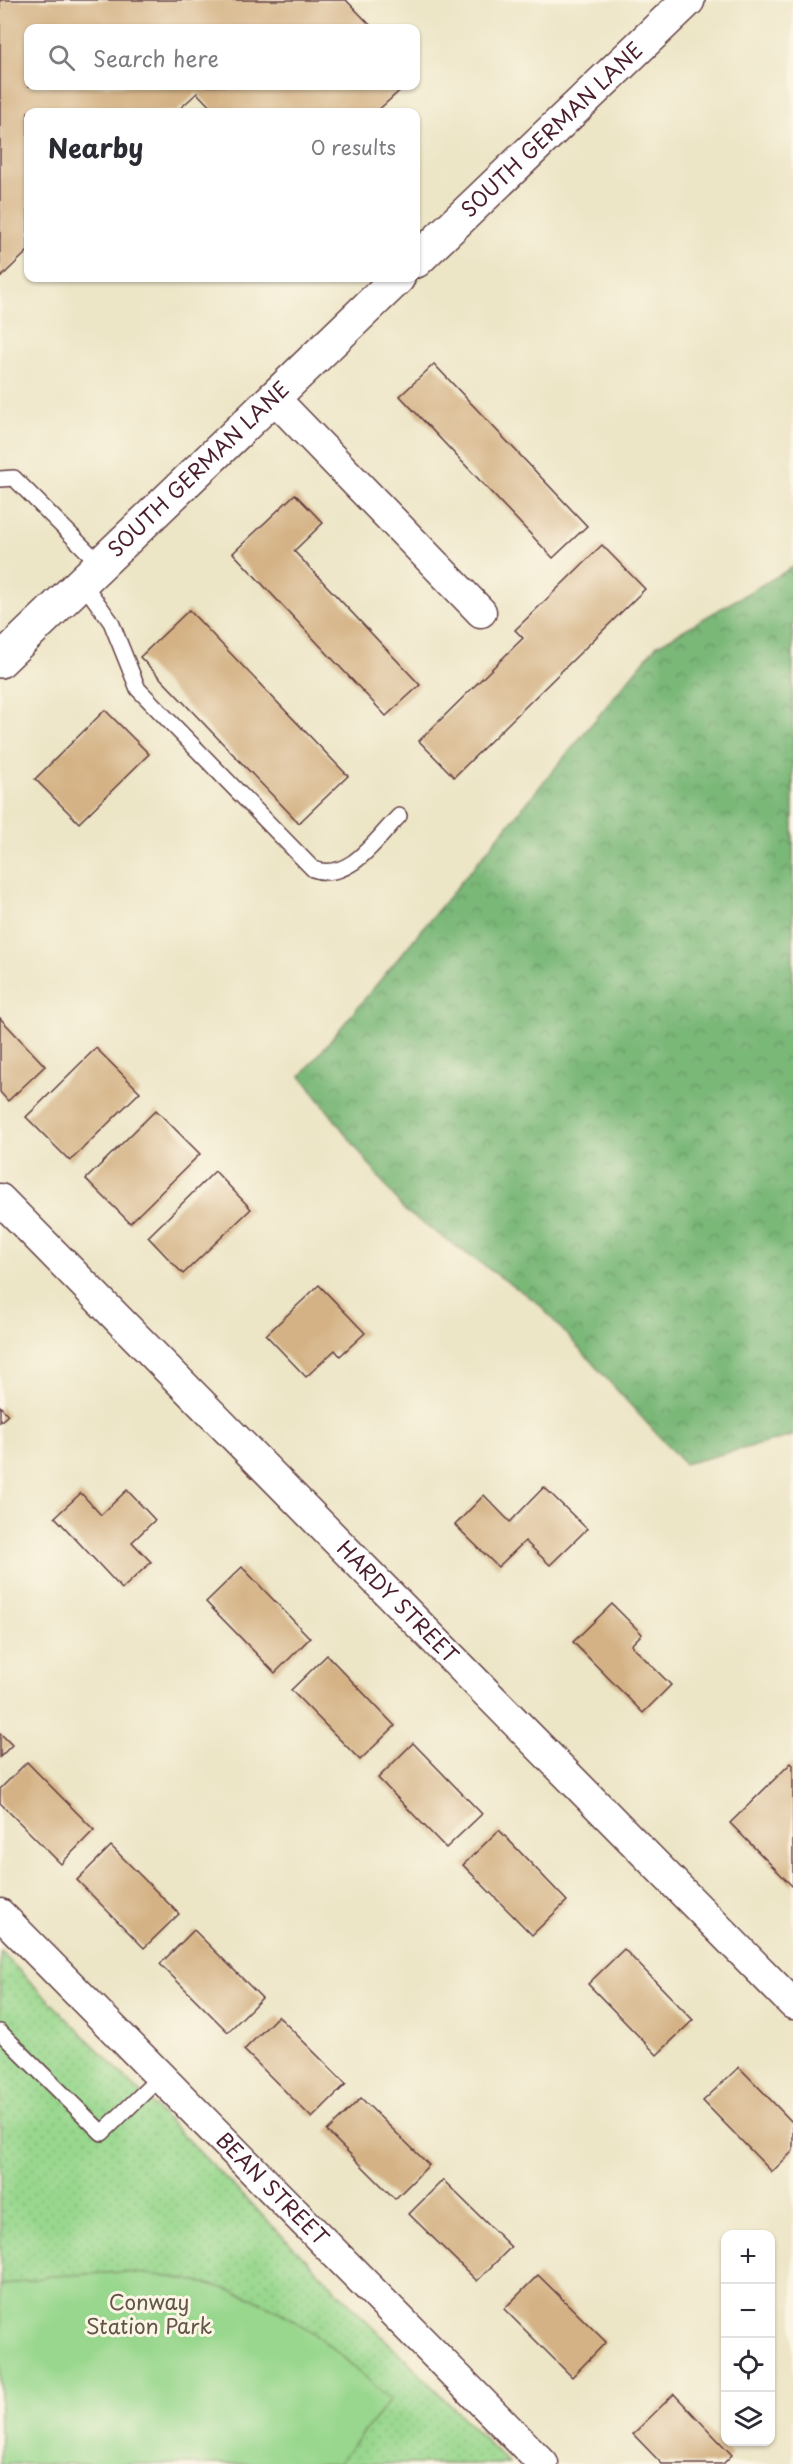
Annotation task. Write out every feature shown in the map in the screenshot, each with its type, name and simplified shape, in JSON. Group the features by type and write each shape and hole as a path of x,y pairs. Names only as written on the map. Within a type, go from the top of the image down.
{"street":[{"name":"SOUTH GERMAN LANE","path":"420,257 688,0"},
{"name":"SOUTH GERMAN LANE","path":"0,661 394,282"},
{"path":"273,397 481,612"},
{"name":"HARDY STREET","path":"0,1199 793,2004"},
{"name":"BEAN STREET","path":"0,1914 543,2464"}],"lane":[{"path":"0,479 14,478 91,573 138,689 313,869 325,874 338,872 350,866 399,816"},
{"path":"0,2032 102,2133 160,2077"}],"green space":[{"path":"793,567 793,1436 684,1464 538,1303 405,1211 301,1076 656,646"},
{"name":"Conway Station Park","path":"0,1951 509,2464 0,2464"},
{"path":"124,2272 207,2284 241,2294 271,2308 329,2345 390,2400 338,2464 0,2464 0,2286 52,2276"}],"building":[{"path":"0,0 346,0 369,24 24,24 24,90 401,90 380,108 211,108 197,93 180,108 24,108 24,255 0,278"},
{"path":"434,364 587,526 553,558 400,396"},
{"path":"295,494 323,523 294,551 420,685 386,716 233,553"},
{"path":"602,545 645,589 454,777 419,741 523,638 515,630"},
{"path":"189,610 348,776 299,823 140,657"},
{"path":"105,710 149,754 79,823 35,779"},
{"path":"0,1018 45,1066 8,1101 0,1092"},
{"path":"96,1048 140,1092 70,1161 26,1117"},
{"path":"156,1110 200,1154 130,1223 86,1179"},
{"path":"215,1171 251,1209 183,1274 148,1237"},
{"path":"319,1285 365,1333 340,1356 335,1350 306,1377 266,1335"},
{"path":"0,1406 8,1415 0,1422"},
{"path":"544,1487 587,1529 550,1565 525,1541 498,1567 455,1525 484,1495 510,1522"},
{"path":"127,1490 155,1520 132,1542 151,1562 122,1589 55,1517 81,1493 101,1515"},
{"path":"242,1567 310,1638 275,1673 206,1602"},
{"path":"612,1604 642,1634 631,1645 671,1685 643,1713 573,1642"},
{"path":"327,1655 395,1726 360,1760 291,1690"},
{"path":"0,1733 12,1745 0,1757"},
{"path":"413,1743 482,1814 446,1848 378,1778"},
{"path":"27,1762 94,1830 61,1864 0,1803 0,1789"},
{"path":"791,1763 793,1765 793,1887 730,1823"},
{"path":"499,1830 567,1901 532,1935 463,1865"},
{"path":"111,1846 179,1914 144,1948 77,1880"},
{"path":"194,1930 262,1998 228,2032 160,1964"},
{"path":"624,1949 693,2020 657,2055 588,1984"},
{"path":"278,2016 346,2084 312,2118 244,2050"},
{"path":"739,2067 793,2123 793,2151 772,2172 703,2101"},
{"path":"361,2098 429,2165 395,2199 327,2131"},
{"path":"443,2180 511,2247 477,2281 409,2214"},
{"path":"538,2275 606,2342 572,2377 504,2309"},
{"path":"674,2394 732,2455 723,2464 662,2464 633,2434"}]}
